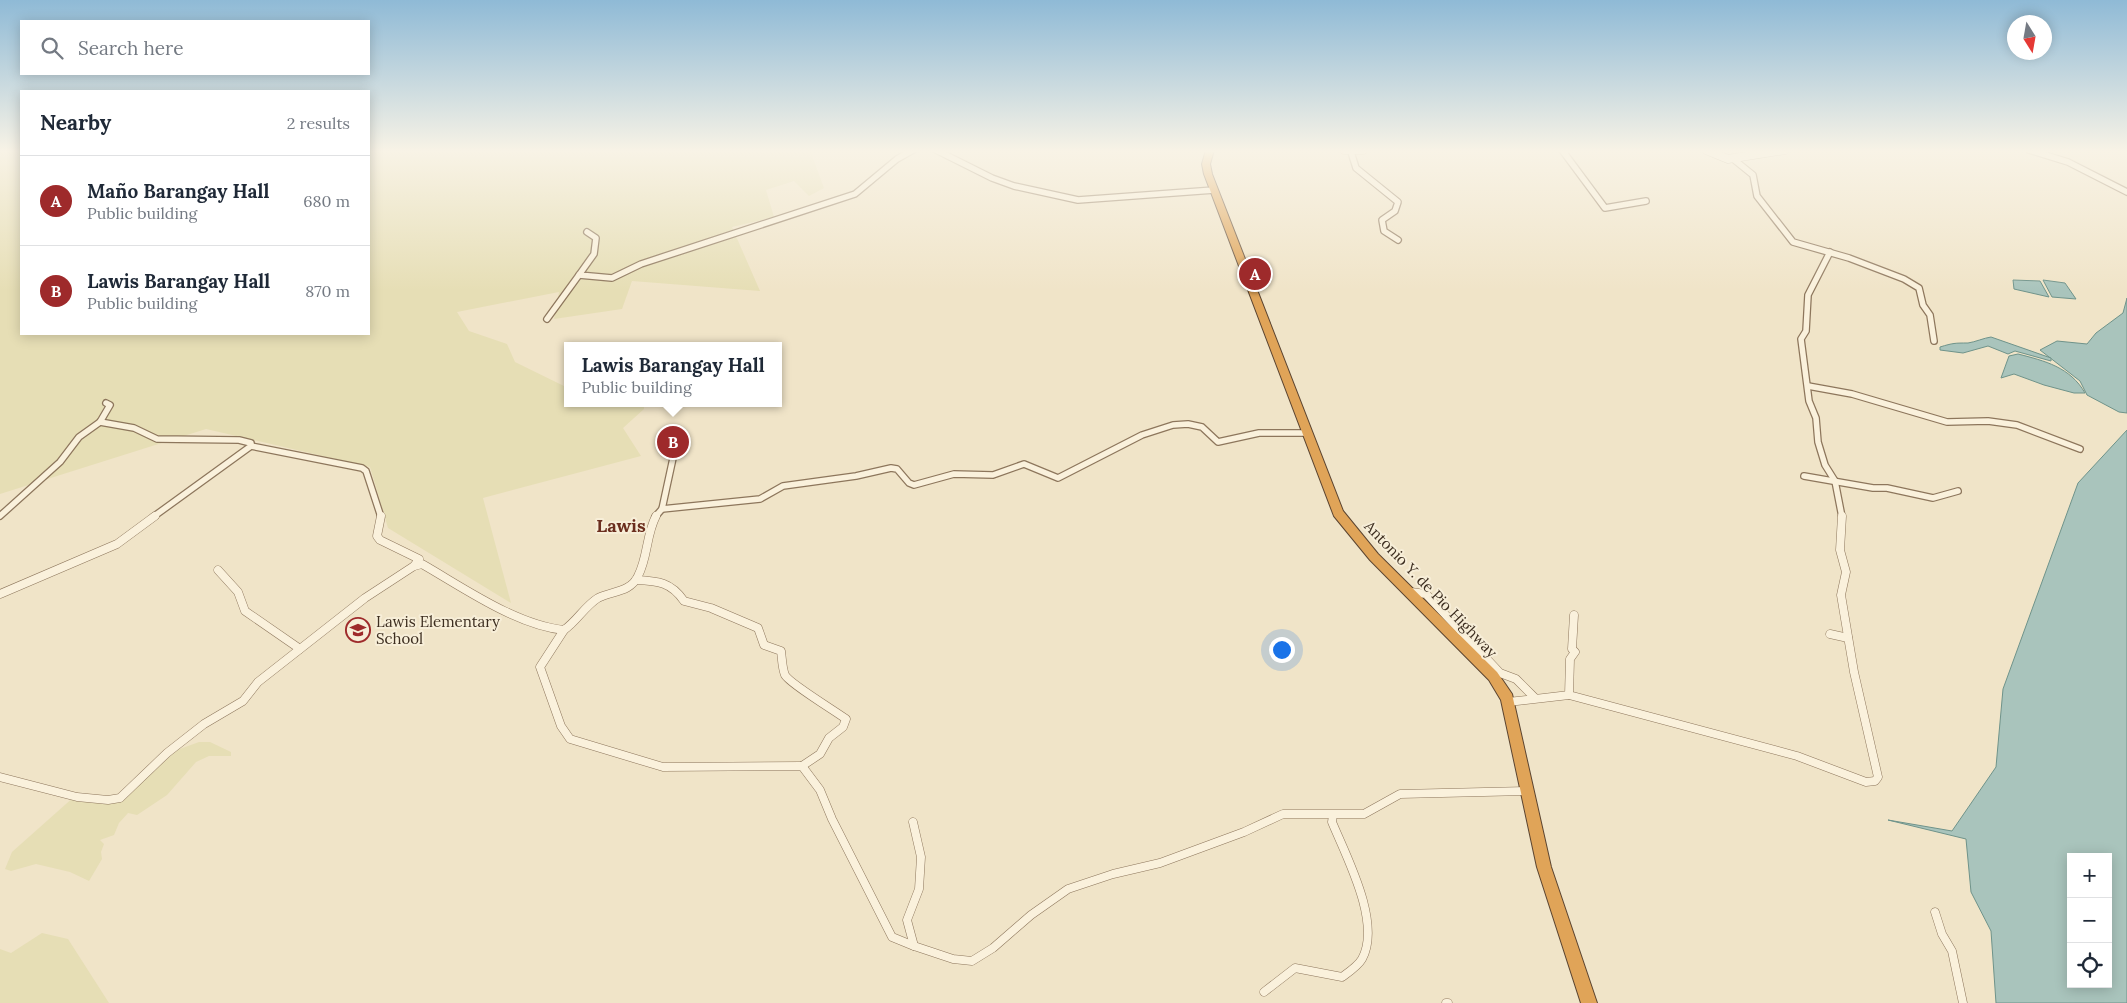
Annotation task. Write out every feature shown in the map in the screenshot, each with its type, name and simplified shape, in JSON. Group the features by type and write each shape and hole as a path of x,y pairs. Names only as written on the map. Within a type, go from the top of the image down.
{"highway":[{"name":"Antonio Y. de Pio Highway","path":"1217,197 1338,513 1374,557 1493,676 1508,702 1544,867 1589,1003"}],"street":[{"path":"579,275 605,280 616,279 641,264 846,197"},
{"path":"1063,197 1078,200 1121,197"},
{"path":"1394,197 1398,202 1395,210 1382,220 1384,231 1398,240"},
{"path":"1597,197 1605,208 1646,201"},
{"path":"1758,197 1793,242 1830,252 1913,283 1921,292 1923,304 1930,315 1934,341"},
{"path":"546,320 595,254 596,238 587,232"},
{"path":"1508,702 1569,695 1797,756 1866,782 1875,781 1878,777 1848,638 1841,595 1846,572 1840,550 1842,516 1835,481 1825,465 1820,448 1816,418 1809,401 1801,339 1806,334 1808,328 1804,318 1810,289 1830,252"},
{"path":"1808,386 1852,394 1947,422 1988,422 2017,425 2080,449"},
{"path":"0,516 60,462 79,437 100,422 109,409 110,405 106,403"},
{"path":"100,422 112,426 130,427 146,436 157,439 239,440 251,442 251,446"},
{"path":"662,509 760,499 779,487 856,476 890,468 897,469 914,486 954,474 993,475 1024,464 1058,478 1140,435 1164,428 1201,427 1208,430 1214,441 1218,442 1259,433 1306,433"},
{"path":"0,594 122,541 251,446 362,468 366,472 380,510 381,517 377,536 380,540 420,559 414,566 364,598 258,682 243,701 204,724 167,753 120,798 111,801 75,796 0,778"},
{"path":"636,580 654,581 675,588 684,600 711,608 758,628 760,642 766,647 781,651 785,675 796,687 808,692 846,719 843,726 829,738 820,754 802,766 663,768 570,739 561,726 540,667 564,630 599,597 627,588 636,580 653,520 662,509 675,448"},
{"path":"1804,476 1915,493 1933,498 1958,491"},
{"path":"414,566 422,564 518,616 556,631 564,630"},
{"path":"218,570 238,592 245,611 300,649"},
{"path":"1411,592 1426,594 1500,673 1516,679 1535,698"},
{"path":"1569,695 1570,659 1575,652 1572,649 1574,615"},
{"path":"1830,634 1848,638"},
{"path":"802,766 820,790 832,819 892,937 954,959 972,961 993,948 1031,915 1068,889 1113,874 1160,863 1244,832 1283,814 1364,814 1400,794 1528,791"},
{"path":"1264,992 1295,968 1342,977 1364,958 1368,936 1366,910 1332,822 1333,815"},
{"path":"913,822 921,857 919,889 907,920 914,946"},
{"path":"1935,912 1942,934 1952,951 1963,1003"}],"shaded area":[{"path":"0,197 20,197 20,335 370,335 370,197 768,197 774,217 732,227 760,291 632,281 622,309 554,319 559,292 457,312 469,331 507,344 515,362 564,386 564,407 644,407 623,428 641,456 483,498 511,603 388,528 370,467 206,429 0,494"},
{"path":"199,742 210,742 231,752 231,756 209,756 196,762 167,795 137,815 128,813 119,823 114,835 100,840 104,844 101,852 102,859 89,881 70,872 36,864 11,871 5,869 12,852 75,796 123,800 177,750"},
{"path":"42,933 68,939 109,1003 0,1003 0,949 11,953"}],"water":[{"path":"2013,280 2040,281 2049,297 2014,289"},
{"path":"2043,280 2065,283 2076,299 2052,297"},
{"path":"2127,298 2127,413 2119,412 2087,395 2080,381 2040,350 2057,341 2087,344 2096,333 2123,313"},
{"path":"1991,337 2051,358 2051,361 2015,351 2008,354 1988,346 1963,353 1940,350 1940,347"},
{"path":"2018,354 2056,366 2072,377 2085,393 2074,393 2044,385 2014,374 2001,378 2009,356"},
{"path":"2127,430 2127,1003 1996,1003 1991,931 1971,892 1966,839 1888,820 1952,831 1996,767 2003,689 2078,483"}],"place":[{"name":"Maño Barangay Hall","path":"1255,274"},
{"name":"Lawis Barangay Hall","path":"673,442"},
{"name":"Lawis Elementary School","path":"358,630"}],"district":[{"name":"Lawis","path":"621,525"}]}
